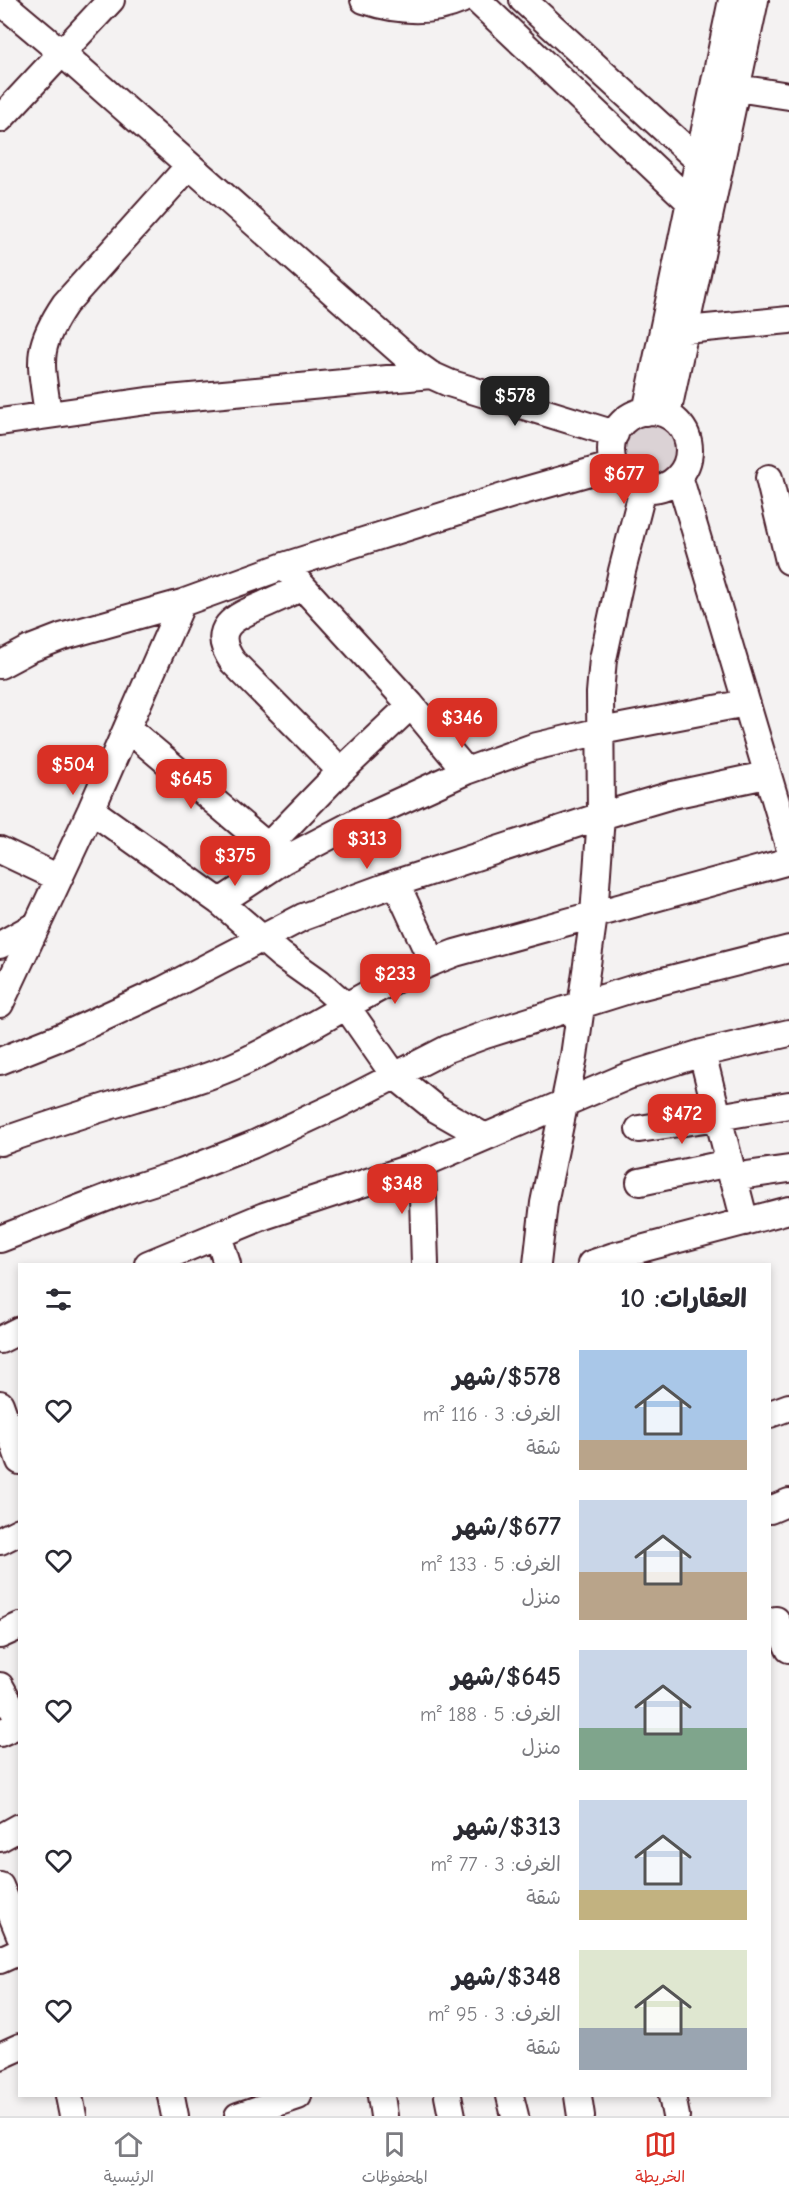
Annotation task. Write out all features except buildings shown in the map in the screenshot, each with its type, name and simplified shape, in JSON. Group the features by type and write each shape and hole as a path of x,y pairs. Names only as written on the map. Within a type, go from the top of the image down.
{"street":[{"path":"0,119 111,0"},
{"path":"364,0 381,6 405,10 432,10 461,0"},
{"path":"477,0 690,202"},
{"path":"523,0 698,160"},
{"path":"656,413 690,202 732,0"},
{"path":"656,413 686,330 755,0"},
{"path":"0,1 410,360 431,375 471,390 615,434"},
{"path":"737,88 789,96"},
{"path":"48,414 40,361 42,349 54,321 65,304 189,166"},
{"path":"686,330 789,320"},
{"path":"0,422 147,401 431,375"},
{"path":"656,413 676,422 684,431 689,454 686,466 670,484 657,489 643,489 622,478 614,465 611,445 622,423 633,415 656,413"},
{"path":"0,664 61,637 182,603 284,566 516,493 614,465"},
{"path":"679,476 766,775 789,846"},
{"path":"769,478 789,561"},
{"path":"537,1263 544,1203 583,1003 594,915 601,816 601,678 604,651 643,489"},
{"path":"284,566 411,705 466,771"},
{"path":"303,587 235,617 225,630 223,644 233,662 341,771"},
{"path":"0,1004 91,810 182,603"},
{"path":"276,853 372,814 466,771 533,747 601,731 746,703"},
{"path":"220,902 276,853 341,771 411,705"},
{"path":"127,728 276,853"},
{"path":"0,1061 163,990 303,917 396,883 601,816 672,795 766,775"},
{"path":"91,810 220,902 281,955 319,982 346,1006 394,1075 436,1109 486,1137"},
{"path":"0,850 59,878"},
{"path":"0,1142 59,1121 221,1071 292,1037 432,961 481,944 789,861"},
{"path":"396,883 432,961"},
{"path":"0,945 36,926"},
{"path":"0,1239 102,1199 182,1173 252,1145 338,1105 447,1049 583,1003 789,950"},
{"path":"150,1263 274,1213 422,1164 628,1076 702,1053 789,1034"},
{"path":"702,1053 745,1222"},
{"path":"639,1129 789,1105"},
{"path":"422,1164 425,1263"},
{"path":"640,1182 730,1170 789,1169"},
{"path":"594,1263 789,1210"},
{"path":"218,1235 227,1263"},
{"path":"0,1340 18,1331"},
{"path":"0,1404 13,1447"},
{"path":"771,1414 789,1407"},
{"path":"0,1541 18,1532"},
{"path":"778,1619 789,1649"},
{"path":"0,1635 18,1627"},
{"path":"0,1686 18,1719"},
{"path":"0,1733 18,1724"},
{"path":"0,1838 18,1828"},
{"path":"0,1886 18,1930"},
{"path":"0,1960 18,1952"},
{"path":"0,2056 18,2048"},
{"path":"69,2097 73,2116"},
{"path":"171,2097 175,2116"},
{"path":"238,2116 295,2097"},
{"path":"381,2097 384,2116"},
{"path":"448,2097 452,2116"},
{"path":"510,2097 515,2116"},
{"path":"578,2097 581,2116"},
{"path":"672,2097 676,2116"}],"shaded area":[{"path":"650,422 660,424 669,430 675,439 677,449 675,459 669,468 660,474 650,476 640,474 631,468 625,459 623,449 625,439 631,430 640,424"}]}
